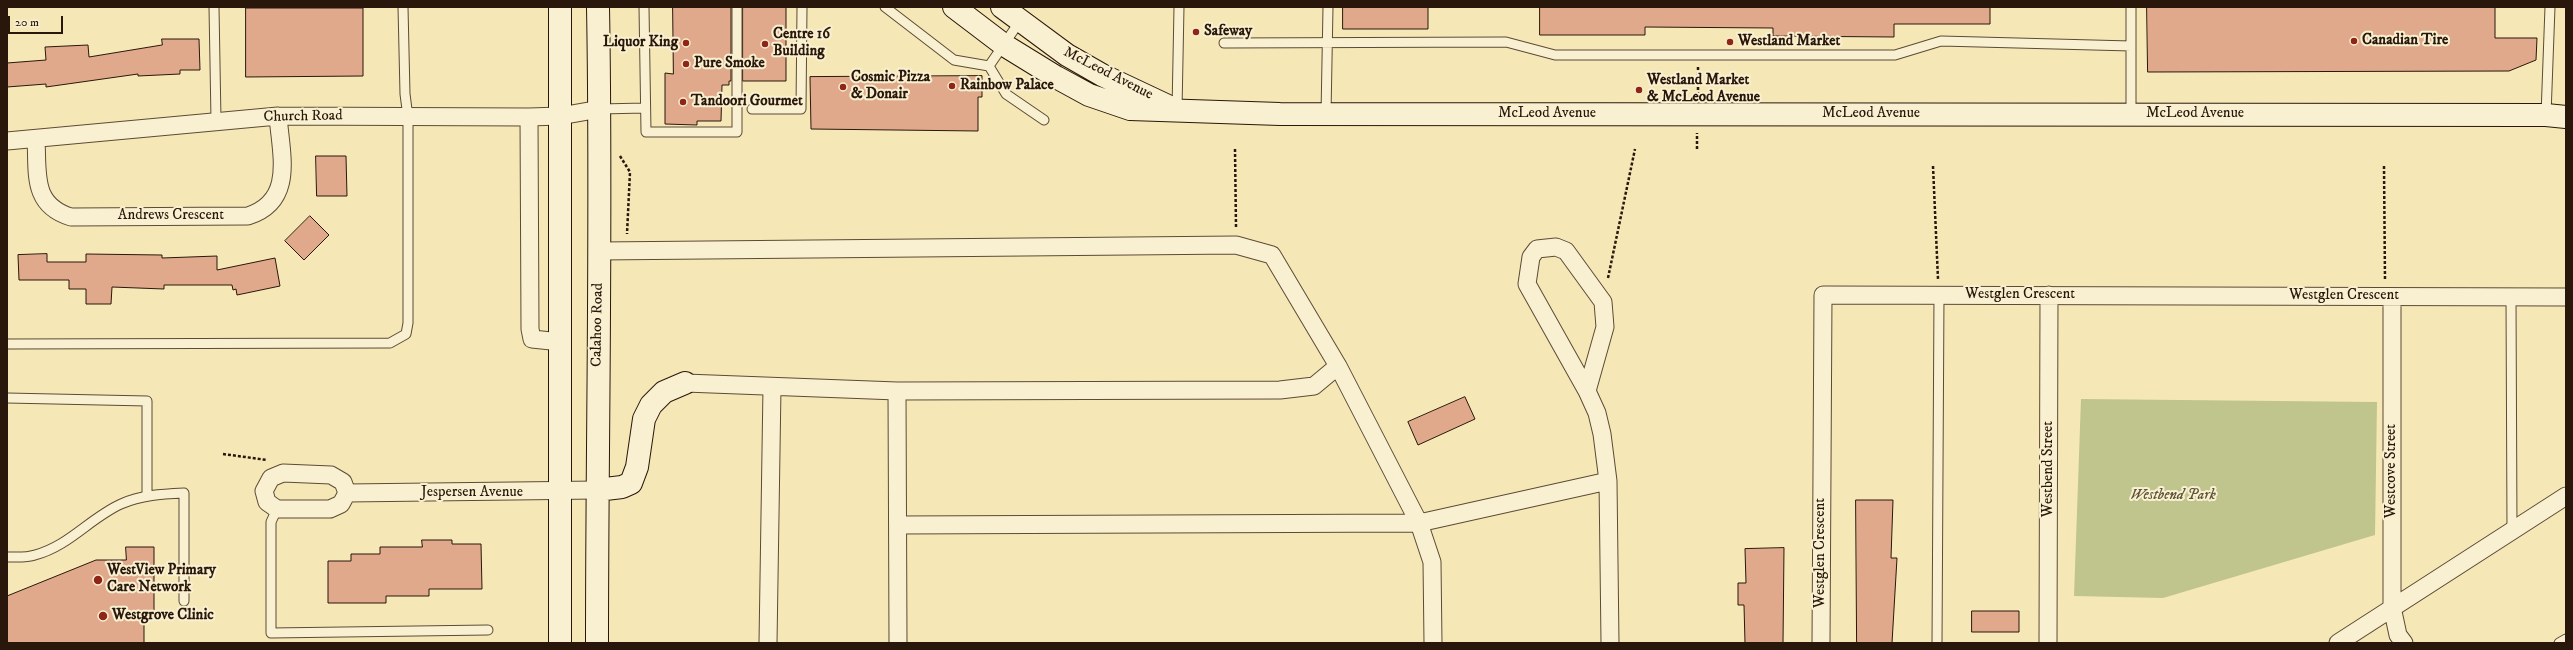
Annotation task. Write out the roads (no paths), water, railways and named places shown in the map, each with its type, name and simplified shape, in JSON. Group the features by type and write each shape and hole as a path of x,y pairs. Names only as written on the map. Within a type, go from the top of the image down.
{"street":[{"path":"560,7 560,643"},
{"name":"Calahoo Road","path":"597,643 600,251 598,7"},
{"name":"McLeod Avenue","path":"954,7 1004,45 1089,95 1130,109 1216,113 1326,114 2131,114 2556,116"},
{"name":"McLeod Avenue","path":"1002,7 1073,58 1177,110"},
{"name":"Church Road","path":"7,141 216,120 278,116 529,117 560,116 600,109"},
{"name":"Andrews Crescent","path":"36,139 39,187 51,209 60,214 71,216 248,216 261,212 271,204 282,182 278,116"},
{"path":"529,117 530,329 532,339 561,342"},
{"path":"600,251 1236,246 1272,255 1338,366 1419,523 1432,562 1433,643"},
{"path":"1587,391 1605,327 1603,302 1566,251 1547,246 1537,249 1531,257 1526,284 1587,391 1598,413 1602,434 1608,481 1610,643"},
{"name":"Westglen Crescent","path":"1821,643 1823,295 2566,297"},
{"name":"Westbend Street","path":"2048,643 2049,295"},
{"name":"Westcove Street","path":"2392,297 2392,607 2398,635 2404,643"},
{"path":"597,490 622,487 631,482 637,466 644,419 651,405 664,392 684,383 897,391 1280,390 1314,386 1338,366"},
{"path":"768,643 772,387"},
{"path":"897,391 898,643"},
{"path":"283,473 331,475 343,482 347,493 341,504 330,509 277,509 267,502 264,490 271,478 283,473"},
{"path":"898,525 1419,523 1608,481"},
{"name":"Jespersen Avenue","path":"347,493 560,492 597,490"},
{"path":"2338,643 2566,496"}],"lane":[{"path":"214,7 216,120"},
{"path":"7,344 390,343 398,340 406,334 408,323 408,117 405,94 403,7"},
{"path":"644,7 646,132 737,132 737,7"},
{"path":"752,109 801,109 802,7"},
{"path":"885,7 954,60 989,66 1006,94 1044,120"},
{"path":"1177,110 1179,7"},
{"path":"1326,114 1328,7"},
{"path":"2131,7 2131,114"},
{"path":"2550,7 2556,116"},
{"path":"989,66 1020,21"},
{"path":"1224,43 1506,42 1555,55 1895,55 1941,41 2131,46"},
{"path":"600,109 645,108"},
{"path":"1937,643 1939,295"},
{"path":"2511,297 2512,531"},
{"path":"7,398 148,401 147,495"},
{"path":"7,557 34,556 66,541 96,517 121,504 147,495 184,493 184,601"},
{"path":"277,509 271,522 271,633 488,630"},
{"path":"2559,643 2566,639"}],"place":[{"name":"Safeway","path":"1196,32"},
{"name":"Canadian Tire","path":"2354,41"},
{"name":"Westland Market","path":"1730,42"},
{"name":"Liquor King","path":"686,43"},
{"name":"Centre 16 Building","path":"765,44"},
{"name":"Pure Smoke","path":"686,64"},
{"name":"Rainbow Palace","path":"952,86"},
{"name":"Cosmic Pizza & Donair","path":"843,87"},
{"name":"Westland Market & McLeod Avenue","path":"1639,90"},
{"name":"Tandoori Gourmet","path":"683,102"},
{"name":"WestView Primary Care Network","path":"98,580"},
{"name":"Westgrove Clinic","path":"103,616"}],"park label":[{"name":"Westbend Park","path":"2173,496"}]}
